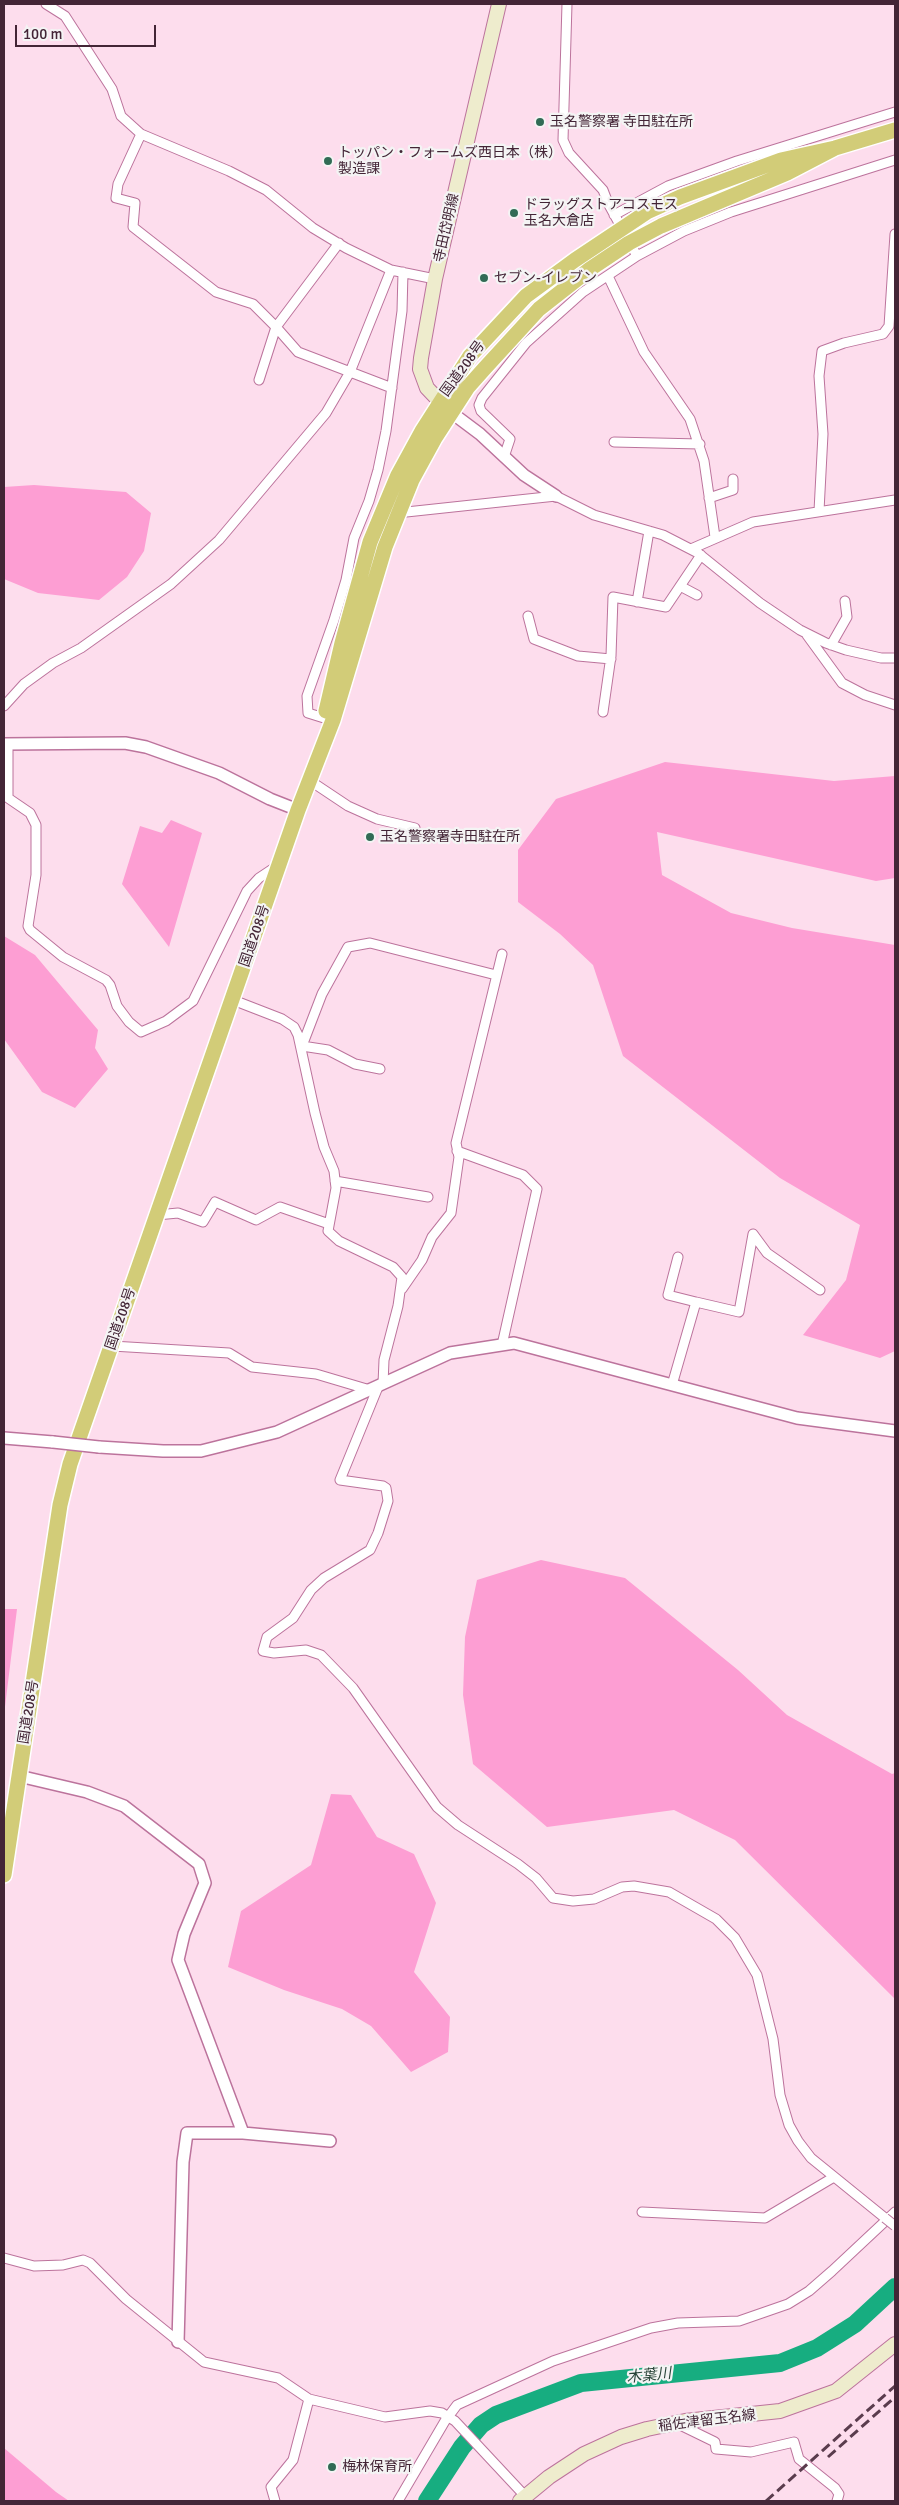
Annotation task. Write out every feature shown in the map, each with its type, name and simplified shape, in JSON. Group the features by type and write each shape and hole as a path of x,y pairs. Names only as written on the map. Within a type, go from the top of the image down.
{"highway":[{"name":"国道208号","path":"309,780 342,643 370,542 398,475 439,403 470,356 526,296 648,212 712,184 781,160 835,148 895,130"},
{"name":"国道208号","path":"4,1875 60,1505 70,1464 298,810 332,720 397,513 434,438 468,387 539,309 590,269 633,249 690,213 787,173 835,148"}],"main road":[{"name":"寺田岱明線","path":"452,413 439,403 427,388 420,369 435,279 499,4"},
{"name":"稲佐津留玉名線","path":"521,2495 584,2454 621,2438 676,2423 780,2411 836,2391 895,2344"}],"street":[{"path":"46,4 65,16 112,89 121,116 141,134 229,171 266,190 313,228 391,270 435,279"},
{"path":"567,4 562,140 569,153 602,190 633,249"},
{"path":"614,215 668,186 728,164 895,112"},
{"path":"141,134 118,184 116,198 136,203 133,226 216,292 253,304 298,352 392,388"},
{"path":"504,457 510,439 481,411 479,405 482,398 526,343 584,292 608,276 633,249 731,212 895,160"},
{"path":"819,512 823,434 819,376 822,350 844,342 883,334 889,326 895,234"},
{"path":"259,380 276,327 339,243"},
{"path":"4,706 24,684 53,663 81,648 171,584 219,540 326,413 350,372 391,270"},
{"path":"324,718 308,713 308,696 346,580 354,538 369,501 378,470 392,388 402,311 403,272"},
{"path":"608,276 644,352 690,419 700,444 715,537"},
{"path":"452,413 480,434 538,486 556,496 594,515 650,531 691,549 760,603 805,632 831,644 881,658 895,658"},
{"path":"614,442 700,444"},
{"path":"710,498 733,490 733,479"},
{"path":"397,513 535,500 556,496"},
{"path":"691,549 753,522 895,500"},
{"path":"637,602 650,531"},
{"path":"354,538 370,542"},
{"path":"603,712 611,659 613,598 666,607 701,555"},
{"path":"680,586 698,595"},
{"path":"831,644 848,617 845,601"},
{"path":"528,616 534,639 578,656 611,659"},
{"path":"805,632 842,684 865,695 895,705"},
{"path":"279,864 259,878 247,892 193,1001 166,1021 141,1032 129,1022 118,1006 113,991 106,980 63,957 30,930 28,926 36,875 36,825 30,813 8,798 6,744 125,742 146,747 219,773 270,799 298,810"},
{"path":"309,780 355,810 377,819 415,828"},
{"path":"302,1046 322,994 348,947 370,943 496,975"},
{"path":"401,1291 422,1260 432,1237 451,1213 459,1157 456,1143 502,954"},
{"path":"233,1000 288,1022 294,1027 302,1046 315,1113 324,1147 334,1171 335,1181 328,1230 332,1237 399,1272 402,1282 377,1387 340,1480 386,1488 388,1501 378,1534 370,1550 324,1578 311,1590 293,1618 266,1637 263,1651 274,1653 306,1650 321,1655 353,1688 437,1807 458,1825 536,1878 553,1898 573,1901 594,1898 622,1887 634,1886 669,1892 716,1919 735,1938 757,1975 773,2039 780,2095 789,2125 798,2141 811,2158 895,2226"},
{"path":"302,1046 328,1050 355,1064 380,1069"},
{"path":"458,1151 522,1174 537,1189 502,1345"},
{"path":"335,1181 428,1196"},
{"path":"157,1216 178,1213 204,1222 215,1202 256,1220 280,1207 329,1224"},
{"path":"678,1256 668,1295 696,1302 739,1312 753,1234 767,1254 820,1290"},
{"path":"672,1385 696,1302"},
{"path":"4,1438 163,1451 201,1450 277,1432 450,1352 514,1344 798,1418 895,1430"},
{"path":"112,1346 229,1353 252,1366 316,1374 377,1387"},
{"path":"19,1776 87,1792 124,1806 199,1864 204,1883 184,1934 178,1960 243,2133"},
{"path":"178,2342 183,2162 187,2133 243,2133 330,2141"},
{"path":"642,2212 765,2218 834,2177"},
{"path":"398,2501 452,2419 457,2406 553,2361 651,2328 678,2323 739,2321 788,2304 809,2292 895,2212"},
{"path":"4,2258 34,2266 63,2265 83,2260 90,2263 126,2299 204,2362 278,2378 309,2399 385,2417 430,2412 442,2413 452,2419 521,2495"},
{"path":"275,2501 271,2487 293,2460 309,2399"},
{"path":"676,2423 715,2442 716,2449 751,2452 794,2442 800,2459 835,2488 839,2494 837,2501"}],"shaded area":[{"path":"34,485 126,492 151,513 144,551 127,577 99,600 38,593 4,579 4,487"},
{"path":"665,762 834,781 895,776 895,878 876,881 657,832 662,875 731,913 792,928 895,945 895,1351 880,1358 803,1335 846,1280 860,1225 780,1178 623,1056 593,965 560,934 518,902 518,850 556,799"},
{"path":"171,820 202,833 169,947 122,884 140,826 162,833"},
{"path":"4,936 35,955 98,1030 95,1048 108,1069 75,1108 42,1092 4,1039"},
{"path":"541,1560 625,1578 738,1670 787,1715 892,1774 895,1773 895,1999 735,1840 674,1810 547,1827 473,1764 463,1695 465,1637 477,1580"},
{"path":"4,1609 17,1609 4,1715"},
{"path":"331,1794 351,1795 377,1837 414,1854 436,1903 414,1972 450,2017 448,2052 411,2072 371,2026 342,2009 284,1990 228,1967 241,1911 311,1865"},
{"path":"4,2448 56,2492 69,2501 4,2501"}],"waterway":[{"name":"木葉川","path":"427,2501 462,2447 481,2425 496,2415 581,2383 780,2363 817,2348 855,2324 895,2287"}],"railway":[{"path":"766,2501 895,2386"},
{"path":"828,2457 895,2397"}],"place":[{"name":"玉名警察署 寺田駐在所","path":"540,122"},
{"name":"トッパン・フォームズ西日本（株） 製造課","path":"328,161"},
{"name":"ドラッグストアコスモス 玉名大倉店","path":"514,213"},
{"name":"セブン-イレブン","path":"484,278"},
{"name":"玉名警察署寺田駐在所","path":"370,837"},
{"name":"梅林保育所","path":"332,2467"}]}
